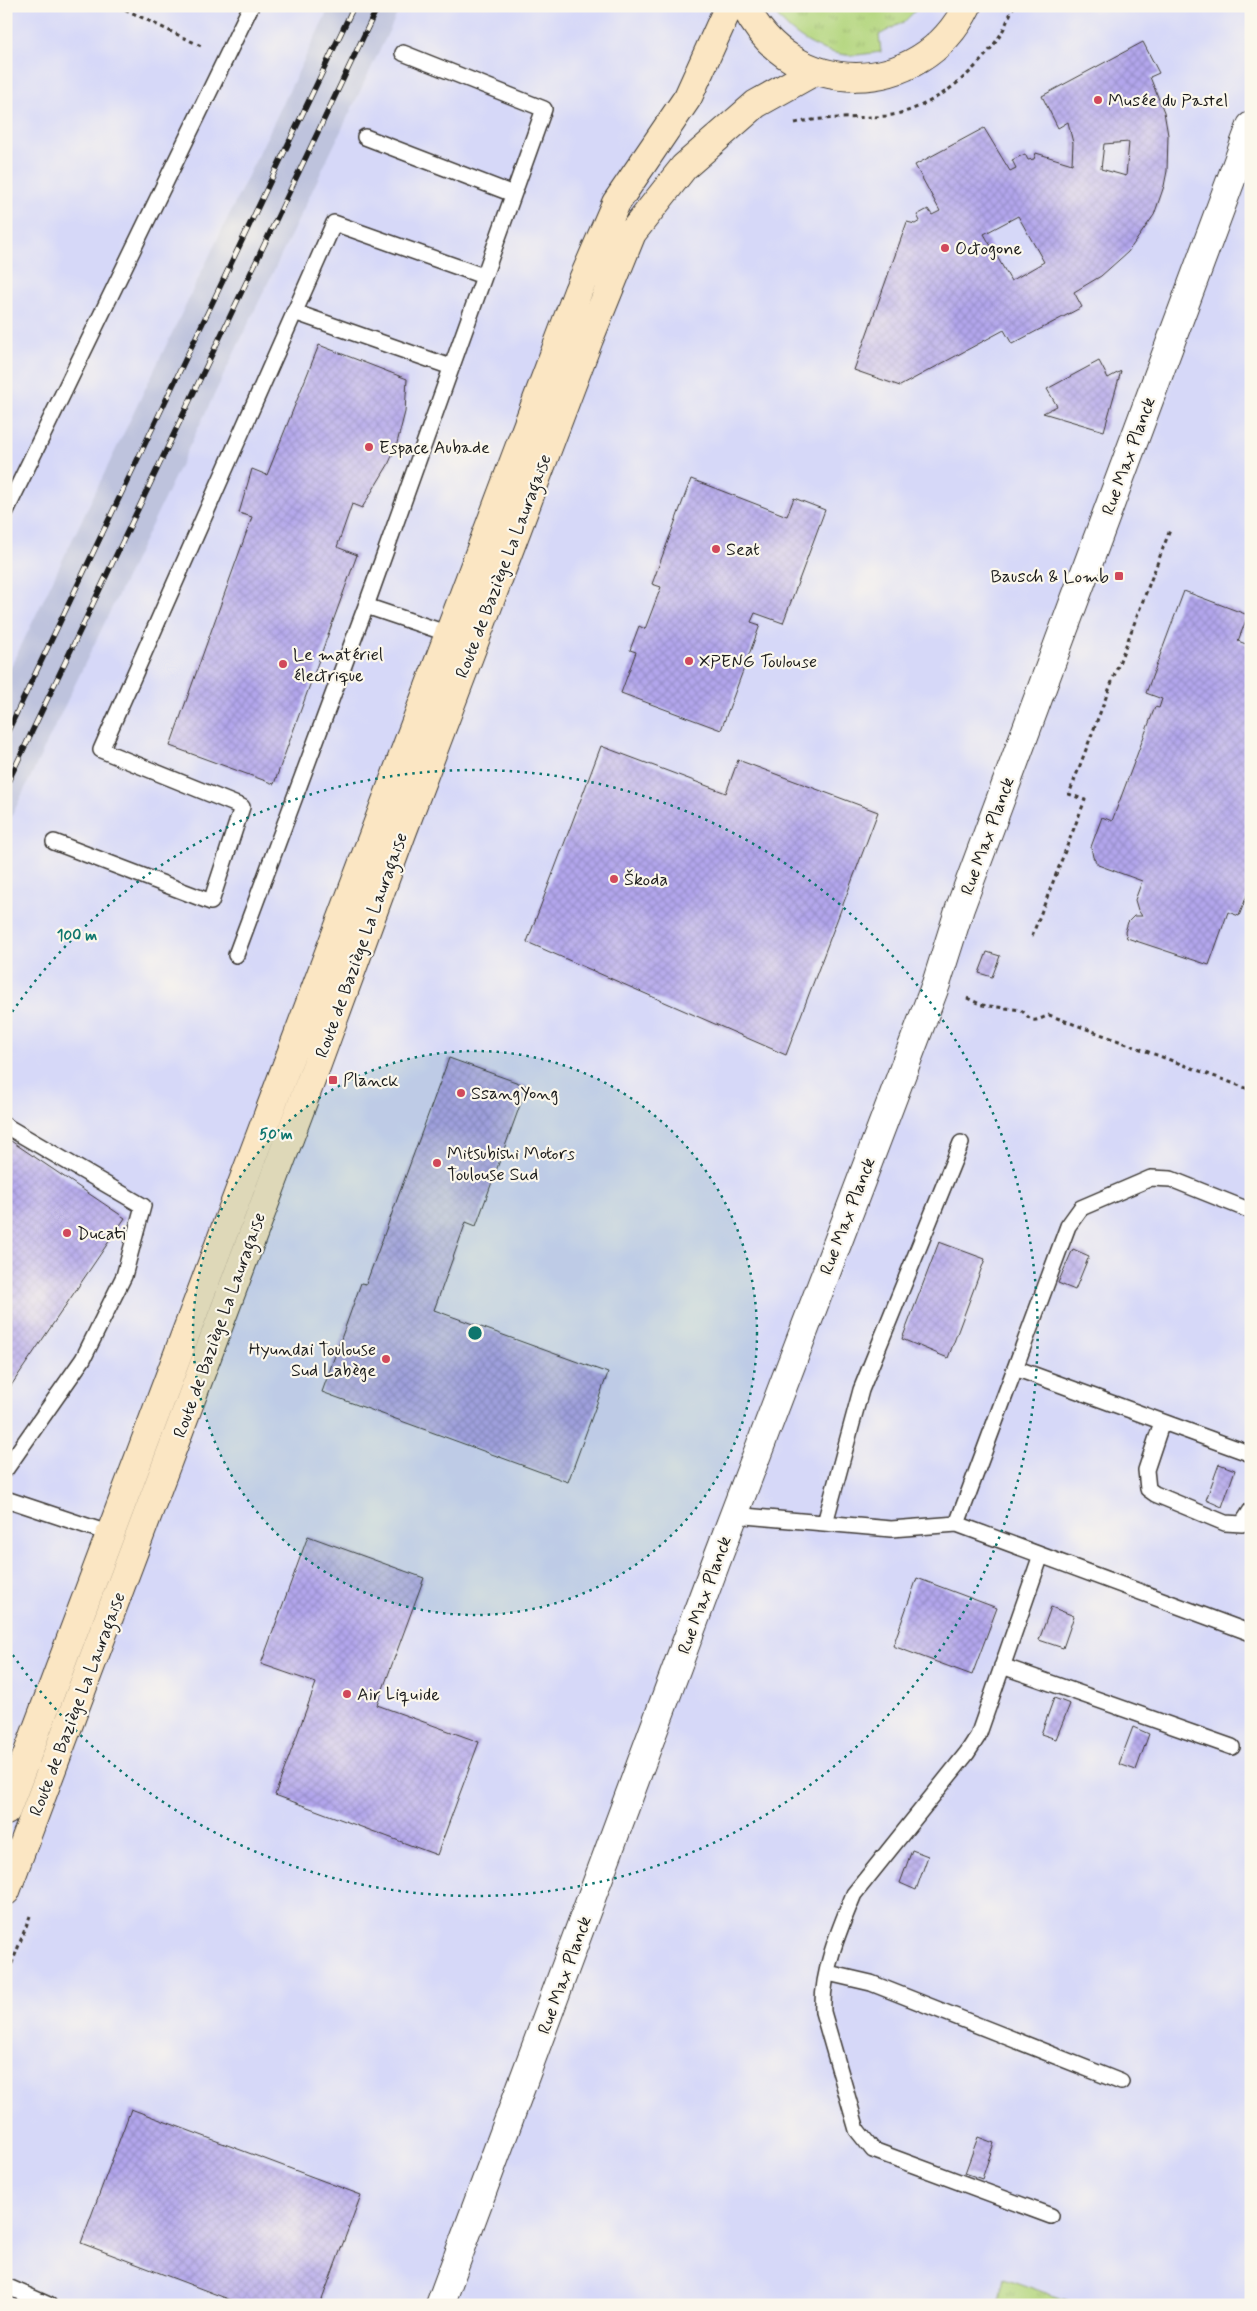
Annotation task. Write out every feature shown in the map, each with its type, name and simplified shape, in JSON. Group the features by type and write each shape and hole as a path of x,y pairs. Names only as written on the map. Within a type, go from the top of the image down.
{"main road":[{"name":"Route de Baziège La Lauragaise","path":"6,1811 44,1706 112,1534 578,291 616,204 688,97 729,6"},
{"path":"745,6 753,24 781,52 815,71 854,78 894,72 930,54 958,26 968,6"},
{"name":"Route de Baziège La Lauragaise","path":"6,1890 409,815 589,339 632,233 684,167 756,104 815,71"}],"street":[{"name":"Rue Max Planck","path":"440,2305 734,1516 936,984 960,908 1251,126"}],"lane":[{"path":"6,510 251,6"},
{"path":"236,955 366,606 544,109 403,53"},
{"path":"365,137 513,194"},
{"path":"54,842 211,902 242,807 100,750 334,223 484,276"},
{"path":"294,312 451,367"},
{"path":"366,606 449,634"},
{"path":"6,1126 143,1206 124,1276 83,1359 6,1468"},
{"path":"825,1523 861,1390 961,1143"},
{"path":"957,1524 1068,1226 1081,1208 1151,1178 1170,1179 1251,1211"},
{"path":"1015,1368 1251,1454"},
{"path":"1162,1422 1146,1470 1148,1489 1154,1494 1225,1523 1242,1524 1251,1510"},
{"path":"6,1499 112,1534"},
{"path":"734,1516 891,1529 957,1524 1251,1633"},
{"path":"1041,1555 978,1736 967,1753 854,1894 843,1921 822,1992 823,2012 857,2130 873,2150 1051,2216"},
{"path":"1002,1666 1232,1747"},
{"path":"828,1973 871,1982 1121,2082"},
{"path":"6,2286 49,2305"}],"path":[{"path":"118,6 226,57"},
{"path":"1032,936 1085,800 1069,794 1170,530"},
{"path":"936,984 982,1005 1021,1010 1030,1020 1035,1021 1049,1015 1251,1090"}],"shaded area":[{"path":"6,6 1251,6 1251,2305 1080,2305 1005,2278 998,2305 6,2305"},
{"path":"330,6 401,6 6,828 6,677"}],"green space":[{"path":"770,6 920,6 905,21 879,35 881,52 846,55 823,49 803,39 777,16"},
{"path":"1004,2278 1080,2305 998,2305"}],"building":[{"path":"1143,42 1159,73 1150,77 1164,112 1168,135 1167,171 1154,215 1128,252 1101,276 1074,292 1082,307 1012,344 1004,330 900,386 854,370 907,222 915,224 920,221 917,215 928,209 932,215 940,211 915,165 984,128 1010,171 1016,168 1012,160 1025,154 1028,160 1034,159 1036,153 1072,164 1073,143 1068,122 1058,128 1042,96","holes":["1129,142 1126,176 1101,169 1104,144","1018,216 1044,262 1011,281 984,234"]},
{"path":"319,345 407,379 405,412 396,447 388,465 362,508 352,504 337,547 357,555 274,784 170,746 252,517 239,513 252,469 267,475"},
{"path":"1099,361 1108,378 1121,371 1104,431 1043,413 1057,406 1047,389"},
{"path":"691,479 787,516 794,498 825,510 783,623 755,613 751,622 760,625 721,730 621,693 636,652 630,650 639,626 645,629 661,587 652,584"},
{"path":"1184,591 1248,615 1238,641 1251,646 1251,885 1239,916 1228,912 1209,965 1127,938 1125,932 1128,922 1134,916 1142,916 1135,900 1142,881 1098,865 1093,857 1091,847 1102,817 1112,821 1155,707 1159,708 1162,699 1146,693"},
{"path":"601,746 726,793 738,760 878,812 786,1055 527,942"},
{"path":"987,952 1000,956 992,977 979,973"},
{"path":"449,1058 527,1086 476,1226 466,1222 434,1310 608,1373 568,1482 322,1392 361,1283 366,1284"},
{"path":"8,1139 125,1218 6,1393 6,1142"},
{"path":"939,1242 985,1259 948,1358 902,1339"},
{"path":"1073,1249 1089,1256 1075,1290 1058,1283"},
{"path":"1219,1464 1235,1470 1222,1507 1206,1500"},
{"name":"Air Liquide","path":"308,1536 424,1578 377,1705 479,1742 437,1855 275,1795 316,1683 261,1664"},
{"path":"917,1578 997,1608 972,1675 893,1646"},
{"path":"1051,1607 1074,1616 1063,1648 1039,1640"},
{"path":"1054,1698 1070,1704 1056,1739 1041,1734"},
{"path":"1133,1727 1149,1734 1136,1770 1119,1764"},
{"path":"912,1850 928,1856 916,1890 900,1883"},
{"path":"131,2109 361,2195 320,2305 244,2305 81,2243"},
{"path":"978,2137 994,2143 982,2179 965,2173"}],"railway":[{"path":"6,735 354,6"},
{"path":"6,786 378,6"}],"place":[{"name":"Musée du Pastel","path":"1098,100"},
{"name":"Octogone","path":"945,248"},
{"name":"Espace Aubade","path":"369,447"},
{"name":"Seat","path":"716,549"},
{"name":"Bausch & Lomb","path":"1119,576"},
{"name":"XPENG Toulouse","path":"689,661"},
{"name":"Le matériel électrique","path":"283,664"},
{"name":"Škoda","path":"614,879"},
{"name":"Planck","path":"333,1080"},
{"name":"SsangYong","path":"461,1093"},
{"name":"Mitsubishi Motors Toulouse Sud","path":"437,1163"},
{"name":"Ducati","path":"67,1233"},
{"name":"Hyundai Toulouse Sud Labège","path":"386,1359"},
{"name":"Air Liquide","path":"347,1694"}]}
